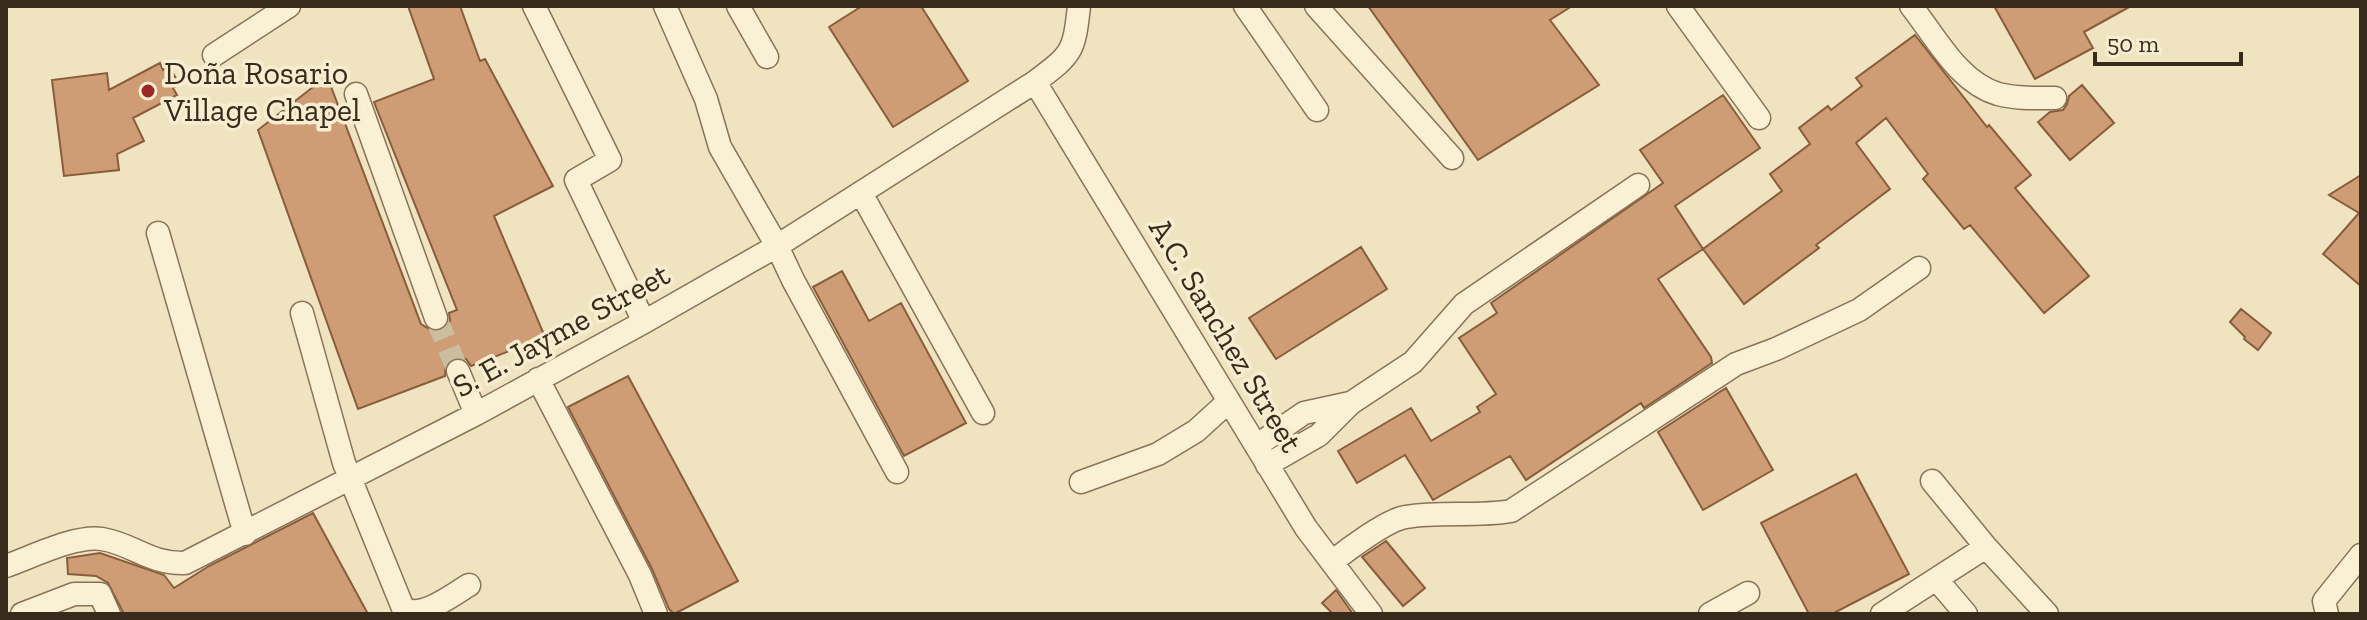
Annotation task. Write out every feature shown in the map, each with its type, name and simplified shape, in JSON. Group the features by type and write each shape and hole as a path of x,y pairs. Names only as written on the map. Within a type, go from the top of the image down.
{"street":[{"path":"214,55 289,6"},
{"path":"534,6 610,160 576,180 644,322"},
{"path":"665,6 706,99 720,147 777,246 897,472"},
{"path":"738,6 767,57"},
{"name":"S. E. Jayme Street","path":"6,566 84,539 101,539 151,559 185,563 476,414 777,246 1035,82 1065,59 1075,43 1079,6"},
{"path":"1245,6 1317,110"},
{"path":"1316,6 1452,158"},
{"path":"1678,6 1759,118"},
{"path":"1911,6 1963,74 1982,88 2019,98 2055,98"},
{"name":"A.C. Sanchez Street","path":"1035,82 1306,528 1371,614"},
{"path":"356,94 436,318"},
{"path":"1262,456 1304,413 1351,403 1413,362 1464,304 1638,185"},
{"path":"861,193 983,413"},
{"path":"158,233 245,534"},
{"path":"1332,562 1349,548 1403,517 1511,511 1736,364 1859,310 1919,268"},
{"path":"302,313 350,478 403,608 409,612 422,611 469,585"},
{"path":"458,371 476,414"},
{"path":"538,379 640,575 656,614"},
{"path":"1081,482 1158,454 1196,431 1229,401"},
{"path":"1932,481 2047,614"},
{"path":"1882,614 1986,547"},
{"path":"2327,614 2324,601 2361,555"},
{"path":"1937,580 1966,614"},
{"path":"1710,614 1748,593"},
{"path":"22,614 74,594 100,594 109,614"}],"building":[{"path":"408,6 460,6 480,61 485,59 553,186 494,216 545,337 471,366 466,359 453,358 446,363 445,376 358,409 258,130 327,76 421,324 434,332 446,328 450,321 449,313 457,310 374,102 434,79"},
{"path":"862,6 921,6 968,81 893,127 829,27"},
{"path":"1368,6 1572,6 1550,20 1599,85 1478,160"},
{"path":"1994,6 2131,6 2084,32 2093,48 2035,79"},
{"path":"1915,35 1987,127 1989,125 2031,175 2015,188 2089,276 2044,313 1970,225 1964,229 1923,179 1928,174 1886,118 1856,143 1890,189 1816,245 1819,248 1744,304 1703,249 1782,191 1770,174 1810,144 1799,128 1828,106 1831,110 1862,86 1856,78"},
{"path":"160,63 163,70 169,66 179,84 173,88 177,95 133,118 144,141 117,154 119,170 64,176 52,80 107,73 109,90"},
{"path":"2082,85 2114,123 2070,160 2038,122 2050,112 2063,110 2069,96"},
{"path":"1723,95 1760,148 1675,206 1703,249 1658,279 1711,357 1712,363 1644,408 1641,403 1526,480 1510,456 1433,500 1405,455 1357,483 1338,451 1411,408 1431,441 1480,412 1477,407 1496,394 1459,338 1497,313 1491,303 1663,183 1640,150"},
{"path":"2361,175 2361,286 2323,254 2359,213 2329,195"},
{"path":"1361,247 1387,289 1276,359 1249,318"},
{"path":"842,271 869,321 901,303 966,423 904,456 813,287"},
{"path":"2241,309 2271,333 2258,350 2230,322"},
{"path":"628,376 738,581 674,614 568,407"},
{"path":"1726,388 1773,470 1703,510 1658,432"},
{"path":"1856,474 1909,574 1832,614 1809,614 1761,523"},
{"path":"313,513 368,614 124,614 108,583 96,576 68,574 67,558 100,553 164,575 174,588 209,566"},
{"path":"1386,541 1425,588 1403,606 1362,557"},
{"path":"1336,590 1353,614 1333,614 1322,603"}],"tunnel":[{"path":"436,318 458,371"}],"place":[{"name":"Doña Rosario Village Chapel","path":"148,91"}]}
